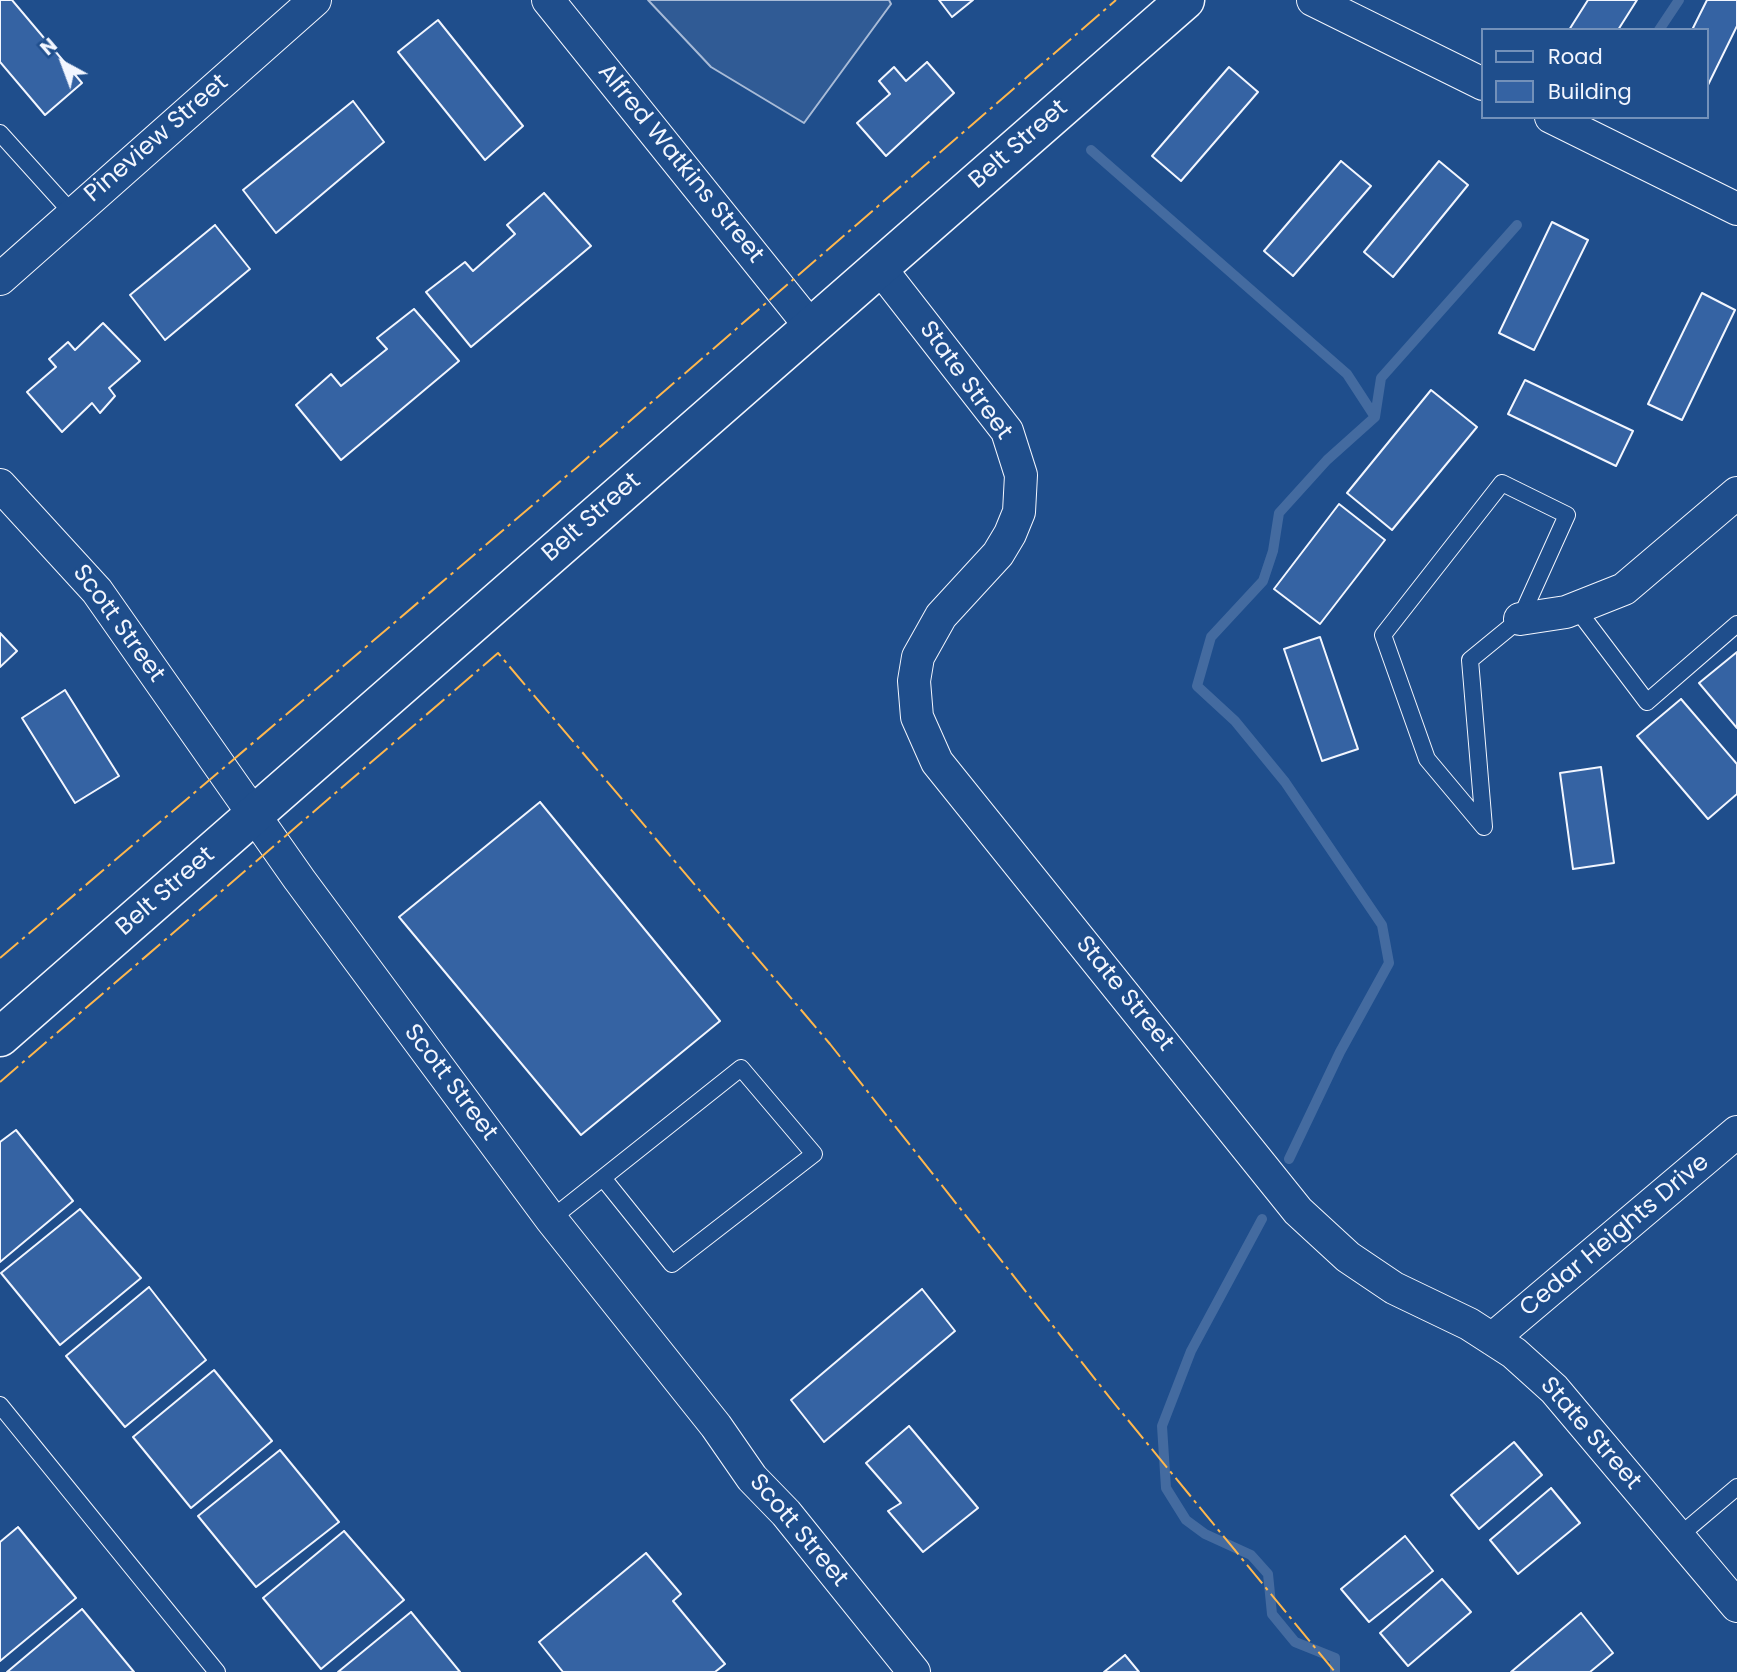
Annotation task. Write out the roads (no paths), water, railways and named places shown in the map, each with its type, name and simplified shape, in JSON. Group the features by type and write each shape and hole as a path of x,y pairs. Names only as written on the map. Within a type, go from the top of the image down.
{"street":[{"name":"Pineview Street","path":"0,279 315,0"},
{"name":"Alfred Watkins Street","path":"548,0 811,327"},
{"name":"Belt Street","path":"0,1037 1185,0"},
{"path":"1313,0 1482,84"},
{"path":"1555,119 1737,209"},
{"name":"State Street","path":"880,268 1007,431 1021,475 1019,512 1010,534 998,554 940,616 918,657 914,681 917,717 937,762 1298,1211 1348,1257 1394,1288 1433,1304 1514,1353 1555,1389 1737,1606"},
{"name":"Scott Street","path":"0,485 97,591 253,815 551,1219 716,1426 752,1478 786,1513 914,1672"},
{"path":"1520,619 1576,608 1624,589 1737,493"},
{"name":"Cedar Heights Drive","path":"1492,1339 1737,1132"}],"lane":[{"path":"0,133 73,214"},
{"path":"1502,483 1567,514 1520,619 1471,660 1484,827 1427,759 1383,635 1502,483"},
{"path":"1576,608 1647,702 1737,624"},
{"path":"551,1219 741,1068 814,1154 672,1264 603,1178"},
{"path":"0,1405 217,1672"},
{"path":"1679,1536 1737,1487"}],"waterway":[{"path":"1660,28 1679,0"},
{"path":"1091,150 1347,374 1375,417"},
{"path":"1289,1159 1340,1052 1389,963 1382,925 1285,782 1235,721 1197,686 1211,637 1263,581 1273,551 1279,513 1327,460 1375,417 1381,378 1517,225"},
{"path":"1262,1219 1191,1351 1162,1426 1166,1488 1186,1520 1205,1534 1251,1555 1268,1574 1272,1614 1295,1642 1335,1658 1335,1672"}]}
